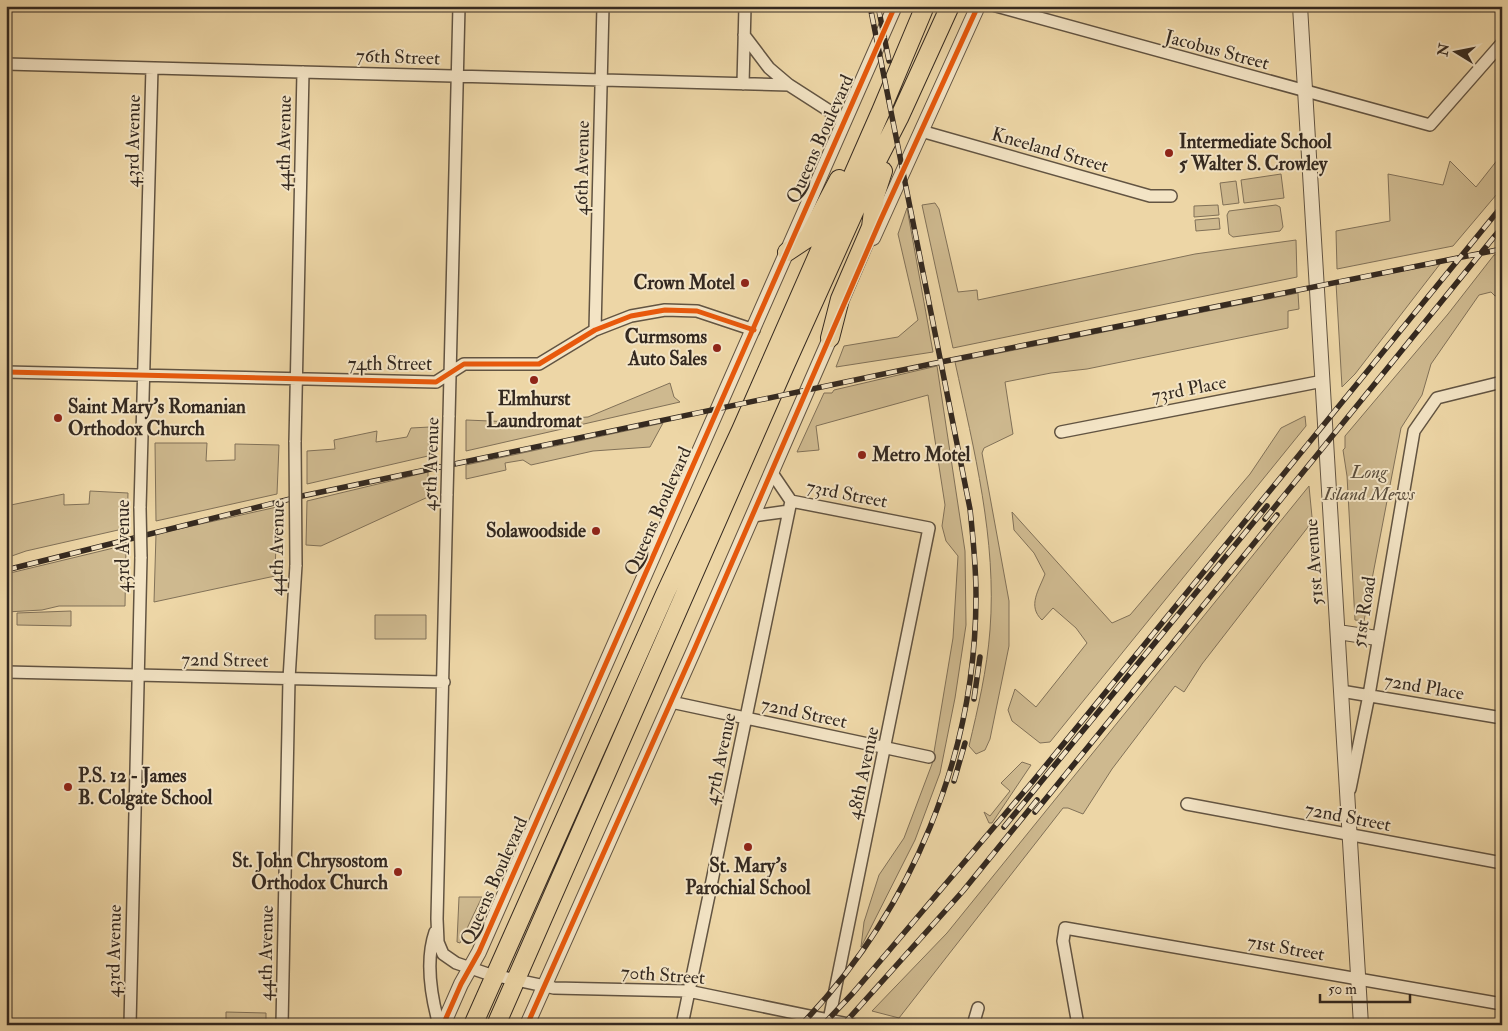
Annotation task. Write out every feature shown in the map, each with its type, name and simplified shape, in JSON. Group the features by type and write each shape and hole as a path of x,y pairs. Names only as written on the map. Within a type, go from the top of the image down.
{"main road":[{"name":"Queens Boulevard","path":"473,1025 749,412 882,111 900,61 925,6"},
{"path":"496,1025 784,368 877,161 899,118 950,6"},
{"path":"787,252 804,243 812,233 874,107 900,61"},
{"path":"830,338 840,299 871,227 874,196 899,118"}],"street":[{"name":"45th Avenue","path":"459,6 437,923 438,942 443,954 450,960 470,968"},
{"name":"46th Avenue","path":"596,330 602,6"},
{"path":"743,84 745,6"},
{"name":"Queens Boulevard","path":"443,1025 470,968 480,952 895,6"},
{"path":"527,1025 772,473 921,131 978,6"},
{"name":"Jacobus Street","path":"996,6 1430,125 1502,42"},
{"name":"51st Avenue","path":"1300,6 1361,1025"},
{"path":"744,35 769,68 790,85 845,121"},
{"name":"76th Street","path":"6,64 790,85"},
{"name":"43rd Avenue","path":"130,1025 139,675 140,508 152,68"},
{"name":"44th Avenue","path":"282,1025 289,678 296,565 296,378 302,72"},
{"name":"Kneeland Street","path":"921,131 1150,196 1171,196"},
{"name":"74th Street","path":"6,372 436,382 464,364 538,364 596,330 631,316 665,310 697,310 754,330"},
{"name":"73rd Place","path":"1061,432 1323,381"},
{"name":"51st Road","path":"1348,800 1369,695 1377,638 1414,431 1437,398 1502,382"},
{"name":"73rd Street","path":"772,473 790,506"},
{"name":"73rd Street","path":"753,516 790,506 929,528"},
{"name":"47th Avenue","path":"682,1025 790,506"},
{"name":"48th Avenue","path":"829,1022 886,749 929,528"},
{"path":"1338,632 1377,638"},
{"name":"72nd Street","path":"6,672 444,682"},
{"name":"72nd Place","path":"1341,691 1502,718"},
{"name":"72nd Street","path":"671,702 929,757"},
{"name":"72nd Street","path":"1187,804 1502,863"},
{"name":"45th Avenue","path":"437,923 431,943 430,962 435,1010 440,1025"},
{"name":"71st Street","path":"1078,1025 1063,941 1065,928 1502,1004"},
{"name":"70th Street","path":"470,968 554,988 688,991 829,1022 853,1025"},
{"path":"973,1025 978,1008"}],"green space":[{"path":"1502,154 1502,188 1453,246 1337,269 1336,231 1390,221 1388,174 1443,185 1450,161 1476,187"},
{"path":"1281,174 1284,198 1244,203 1241,180"},
{"path":"1236,181 1239,203 1223,205 1220,183"},
{"path":"935,203 939,209 958,292 977,290 978,300 1195,254 1296,240 1297,277 953,348 922,205"},
{"path":"1218,205 1219,215 1194,217 1194,206"},
{"path":"1276,205 1280,207 1283,227 1280,231 1233,237 1229,234 1227,215 1229,211"},
{"path":"907,208 933,352 836,367 844,346 898,337 918,320 898,234"},
{"path":"1219,218 1220,229 1196,231 1195,220"},
{"name":"Long Island Mews","path":"1502,253 1502,294 1495,296 1491,292 1479,295 1431,364 1422,395 1401,428 1364,621 1355,620 1347,476 1343,450 1345,448 1345,436 1448,314 1494,255"},
{"path":"1440,264 1355,374 1342,387 1336,283"},
{"path":"1298,293 1299,309 1288,311 1288,328 1087,369 1051,373 1005,382 1013,434 984,448 982,453 1009,601 1009,646 990,739 985,750 976,754 969,746 982,689 989,645 990,563 982,495 955,362"},
{"path":"937,366 965,551 966,625 955,698 940,773 915,840 861,947 864,922 879,875 904,838 932,764 953,638 958,556 946,541 942,526 945,505 928,395 816,426 819,450 797,452 824,393 832,393 834,390"},
{"path":"670,383 674,397 680,402 466,451 466,420 514,422 588,417"},
{"path":"1305,416 1306,426 1050,742 1040,743 1012,721 1008,710 1015,689 1036,707 1087,643 1076,628 1053,608 1042,620 1038,615 1035,609 1037,592 1045,574 1034,553 1014,530 1012,512 1112,623 1130,615 1250,474 1281,428"},
{"path":"663,423 650,447 593,451 531,465 523,460 505,463 506,470 466,479 466,465"},
{"path":"430,427 428,456 307,484 307,451 335,449 334,440 377,431 376,442 407,437 411,428"},
{"path":"155,443 207,443 206,461 235,460 235,444 279,445 277,494 156,521"},
{"path":"428,472 428,497 321,546 306,545 307,501"},
{"path":"1309,486 1312,517 1308,527 1202,664 1184,692 1175,686 1112,769 1083,814 1063,808 899,1018 872,1011 947,933"},
{"path":"90,491 128,493 127,528 26,551 6,558 6,506 64,494 64,505 89,504"},
{"path":"277,507 275,576 154,602 156,534"},
{"path":"126,545 125,606 59,606 42,610 6,612 6,574"},
{"path":"71,611 71,626 17,625 17,613"},
{"path":"375,615 426,615 426,639 375,639"},
{"path":"1022,762 1031,765 992,823 989,823 984,812 990,816 1010,791 1001,783"},
{"path":"459,897 482,897 460,943 457,942"},
{"path":"226,1012 266,1013 266,1025 226,1025"}],"railway":[{"path":"801,1025 840,980 875,932 905,881 930,827 950,771 964,714 973,655 976,584 970,509 870,6"},
{"path":"878,6 889,61"},
{"path":"823,1025 853,993 1034,780 1502,206"},
{"path":"1265,519 1502,227"},
{"path":"6,570 302,496 931,364 1502,249"},
{"path":"1004,827 1267,506"},
{"path":"1035,812 1277,515"},
{"path":"974,699 980,657"},
{"path":"954,781 965,743"},
{"path":"843,1025 963,891 1037,800"}],"cycle path":[{"path":"443,1025 461,984 479,952 895,6"},
{"path":"527,1025 694,650 881,219 978,6"},
{"path":"6,372 436,382 464,364 539,364 595,330 631,316 665,310 697,311 754,330"}],"place":[{"name":"Intermediate School 5 Walter S. Crowley","path":"1169,153"},
{"name":"Crown Motel","path":"745,283"},
{"name":"Curmsoms Auto Sales","path":"717,348"},
{"name":"Elmhurst Laundromat","path":"534,380"},
{"name":"Saint Mary's Romanian Orthodox Church","path":"58,418"},
{"name":"Metro Motel","path":"862,455"},
{"name":"Solawoodside","path":"596,531"},
{"name":"P.S. 12 - James B. Colgate School","path":"68,787"},
{"name":"St. Mary's Parochial School","path":"748,847"},
{"name":"St. John Chrysostom Orthodox Church","path":"398,872"}]}
